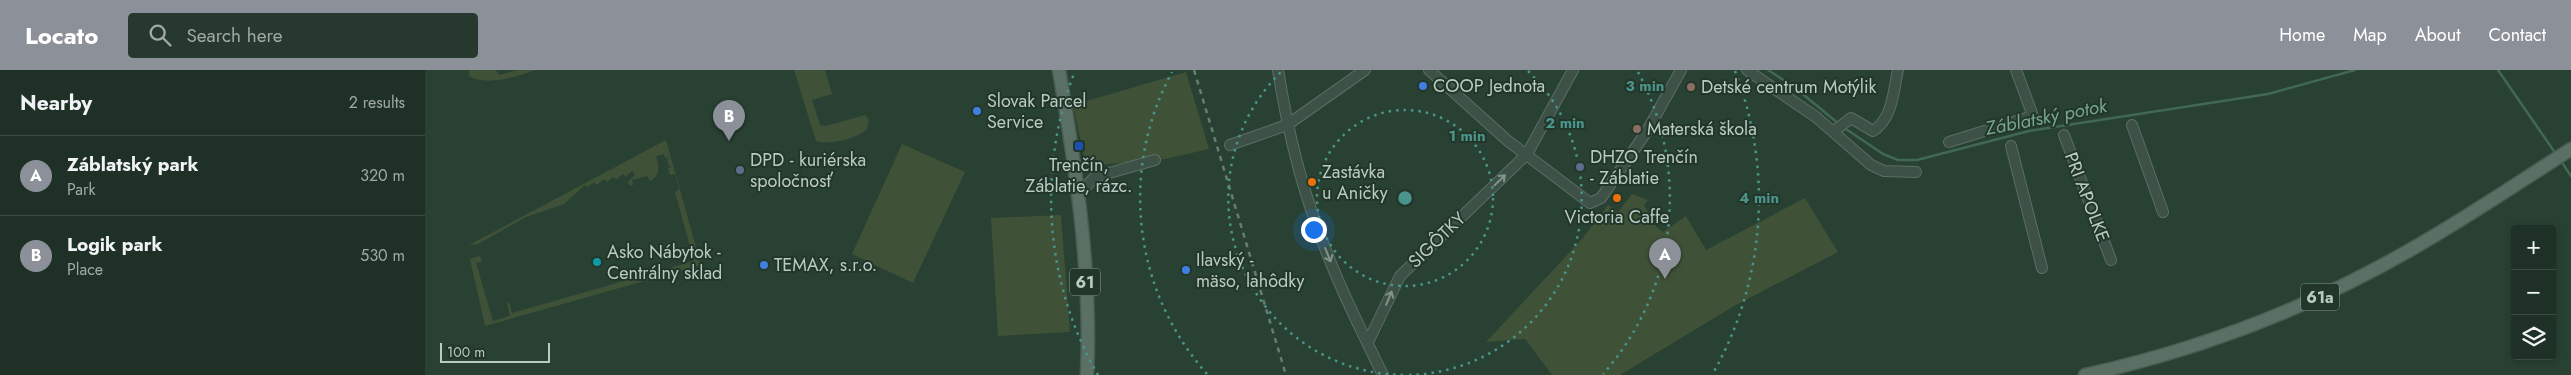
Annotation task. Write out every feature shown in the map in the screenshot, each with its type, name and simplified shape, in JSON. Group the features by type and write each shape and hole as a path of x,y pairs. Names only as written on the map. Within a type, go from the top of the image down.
{"main road":[{"name":"61","path":"1059,70 1077,196 1086,296 1087,375"},
{"name":"61a","path":"2085,375 2189,348 2296,308 2410,250 2571,149"}],"street":[{"path":"1278,70 1287,125 1314,218 1338,279 1383,375"},
{"path":"1230,144 1287,125 1365,70"},
{"path":"1429,70 1508,141 1527,154 1584,201 1591,203 1601,198 1647,131 1681,70"},
{"name":"SIGÔTKY","path":"1368,342 1400,276 1527,154 1573,70"},
{"path":"1747,70 1816,117 1838,128 1871,165 1884,171 1916,172"},
{"path":"1838,128 1851,118 1873,132 1881,126 1889,113 1898,70"},
{"path":"1949,142 2033,116 2016,70"},
{"path":"2132,125 2163,212"},
{"name":"PRI APOLKE","path":"2064,135 2111,260"},
{"path":"2011,146 2042,268"},
{"path":"1077,196 1095,177 1155,160"},
{"path":"1074,170 1095,177"}],"green space":[{"path":"469,70 496,70 499,75 518,70 536,70 494,81 485,81 469,76"},
{"path":"794,70 825,70 832,94 812,100 820,125 826,126 865,115 869,120 867,129 857,136 843,140 816,141"},
{"path":"1186,72 1209,149 1165,159 1086,166 1073,105"},
{"path":"666,140 701,265 485,326 470,259 480,256 482,261 476,263 493,321 510,316 507,303 509,302 512,313 694,261 675,192 679,190 675,174 670,175 668,168 673,166 669,166 667,159 670,157 665,158 664,154 656,156 658,173 650,181 647,176 632,180 633,185 630,186 628,182 635,175 632,171 626,177 623,174 617,179 613,177 607,182 604,179 597,185 594,182 588,187 585,185 564,204 526,217 478,244 469,245"},
{"path":"902,144 965,172 913,283 852,254"},
{"path":"1632,194 1648,200 1644,205 1654,221 1652,223 1663,232 1686,216 1706,250 1805,198 1838,252 1734,306 1620,375 1552,375 1525,339 1486,342 1582,239 1608,205 1618,212"},
{"path":"1061,215 1070,332 998,336 991,218"}],"waterway":[{"name":"Záblatský potok","path":"1768,70 1793,86 1839,124"},
{"name":"Záblatský potok","path":"1843,127 1883,154 1898,160 1917,160 2029,131 2268,94 2355,70"},
{"path":"2498,70 2556,154"},
{"path":"2561,161 2571,176"}],"railway":[{"path":"1194,70 1286,375"}],"place":[{"name":"COOP Jednota","path":"1423,86"},
{"name":"Detské centrum Motýlik","path":"1691,87"},
{"name":"Slovak Parcel Service","path":"977,111"},
{"name":"Materská škola","path":"1637,129"},
{"name":"Logik park","path":"729,141"},
{"name":"Trenčín, Záblatie, rázc.","path":"1079,146"},
{"name":"DHZO Trenčín - Záblatie","path":"1580,167"},
{"name":"DPD - kuriérska spoločnosť","path":"740,170"},
{"name":"Zastávka u Aničky","path":"1312,182"},
{"name":"Victoria Caffe","path":"1617,198"},
{"name":"Asko Nábytok - Centrálny sklad","path":"597,262"},
{"name":"TEMAX, s.r.o.","path":"764,265"},
{"name":"Ilavský - mäso, lahôdky","path":"1186,270"},
{"name":"Záblatský park","path":"1665,279"}]}
